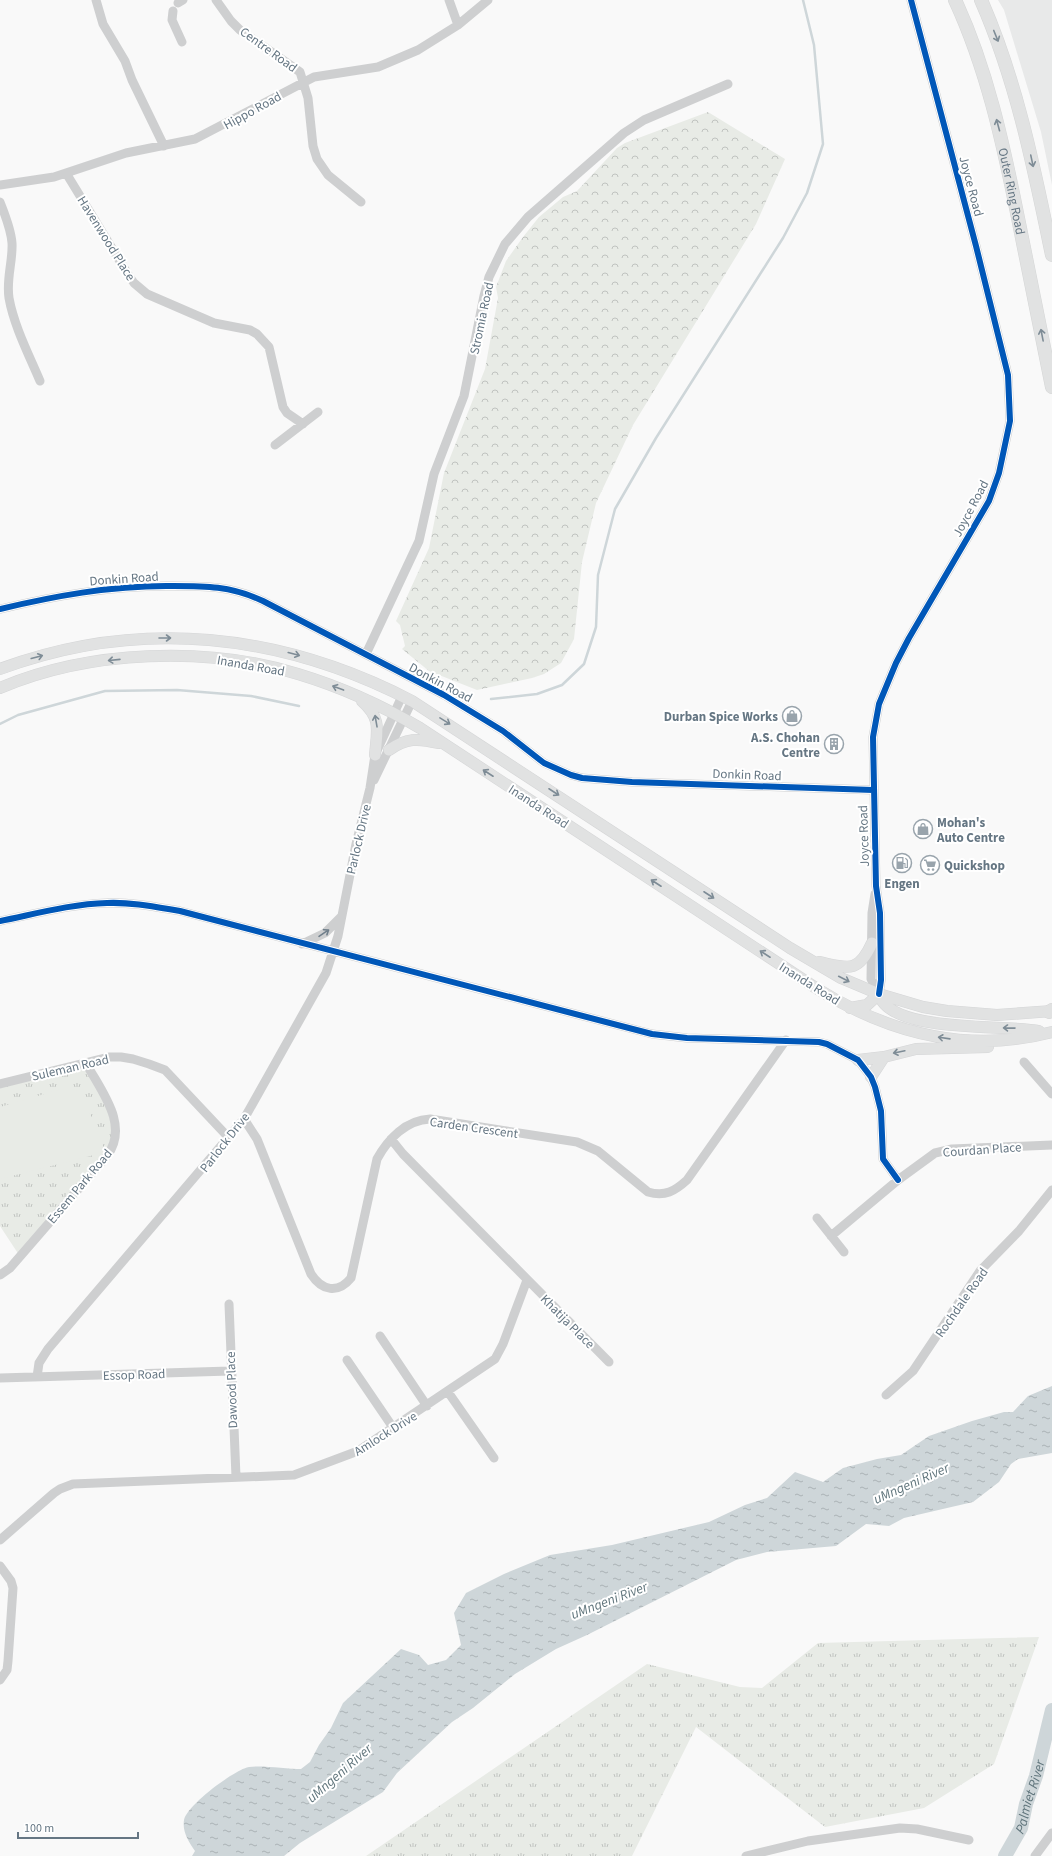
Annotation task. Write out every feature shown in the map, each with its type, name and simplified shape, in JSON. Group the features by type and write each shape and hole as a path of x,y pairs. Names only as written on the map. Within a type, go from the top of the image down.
{"highway":[{"name":"Outer Ring Road","path":"955,0 991,98 1003,146 1052,387"},
{"name":"Outer Ring Road","path":"981,0 1001,49 1016,95 1030,147 1052,255"}],"main road":[{"name":"Inanda Road","path":"0,669 59,651 100,643 147,638 195,638 238,642 301,656 360,676 407,698 841,978 879,994 923,1007 969,1013 1019,1015 1051,1011"},
{"name":"Inanda Road","path":"0,688 70,667 127,659 174,656 233,660 285,670 356,695 404,718 816,988 850,1008 894,1027 952,1039 992,1040 1050,1032"},
{"path":"356,695 372,710 376,716 375,755"},
{"path":"389,750 400,743 416,739 446,745"},
{"path":"811,960 834,965 855,966 863,960 872,943"},
{"path":"850,1008 867,1005 879,994 881,1003 890,1010 901,1015 941,1024 980,1028 1029,1029 1050,1032"},
{"path":"858,1060 884,1057 916,1049 1001,1046 1039,1039 1050,1032"},
{"path":"871,1077 884,1057"}],"street":[{"path":"96,0 103,24 125,61 132,80 164,146"},
{"name":"Centre Road","path":"216,0 231,21 240,30 297,69 303,75 304,81"},
{"path":"449,0 458,25"},
{"name":"Hippo Road","path":"0,185 54,177 126,153 195,139 207,134 304,81 317,76 384,65 426,46 458,25 488,0"},
{"name":"Joyce Road","path":"879,994 881,980 880,913 876,886 873,737 879,704 885,686 916,626 989,501 999,473 1010,421 1008,375 976,246 911,0"},
{"path":"178,5 172,20 182,42"},
{"path":"304,81 308,98 313,146 317,160 328,175 362,202"},
{"name":"Stromia Road","path":"366,654 419,542 434,474 464,396 489,277 505,244 528,217 624,133 644,120 728,84"},
{"name":"Havenwood Place","path":"66,173 129,276 141,290 207,321 250,330 264,340 272,358 283,407 287,413 302,424"},
{"path":"0,202 11,233 12,242 8,281 11,306 25,346 40,381"},
{"path":"275,445 318,412"},
{"name":"Donkin Road","path":"0,609 55,596 106,588 149,586 218,586 249,594 366,654 480,716 544,763 572,776 632,782 873,790"},
{"name":"Parlock Drive","path":"37,1377 39,1363 48,1349 244,1119 326,972 334,952 342,917 356,844 370,788 375,755 394,713 407,698"},
{"name":"Parlock Drive","path":"370,788 404,718 407,698"},
{"name":"Joyce Road","path":"876,886 872,913 871,979 879,994"},
{"path":"0,922 94,903 125,902 180,911 652,1034 687,1038 786,1040 827,1044 858,1060 871,1077 881,1111 883,1159 898,1180"},
{"path":"302,944 325,933 342,917"},
{"name":"Carden Crescent","path":"244,1119 257,1139 311,1274 322,1286 328,1289 341,1288 351,1278 374,1170 383,1148 391,1139 411,1124 420,1120 430,1120 577,1142 598,1151 648,1192 656,1194 668,1193 687,1180 786,1040"},
{"name":"Suleman Road","path":"0,1084 109,1057 121,1057 149,1064 165,1070 229,1138"},
{"path":"1024,1062 1052,1094"},
{"name":"Essem Park Road","path":"0,1275 10,1268 107,1156 115,1142 116,1132 112,1110 86,1063"},
{"path":"391,1139 527,1280"},
{"name":"Courdan Place","path":"831,1236 898,1180 930,1156 946,1150 1052,1145"},
{"name":"Rochdale Road","path":"886,1395 913,1371 980,1271 1019,1231 1052,1190"},
{"path":"817,1218 844,1252"},
{"name":"Khatija Place","path":"527,1280 609,1362"},
{"name":"Amlock Drive","path":"0,1540 54,1493 67,1485 83,1482 294,1474 346,1457 373,1443 495,1359 503,1344 527,1280"},
{"name":"Dawood Place","path":"229,1304 230,1371 236,1477"},
{"path":"380,1336 427,1406"},
{"path":"348,1360 394,1429"},
{"name":"Essop Road","path":"37,1377 230,1371"},
{"path":"0,1378 37,1377"},
{"path":"448,1392 494,1458"},
{"path":"0,1566 11,1581 13,1588 7,1670 0,1680"},
{"path":"746,1856 808,1841 900,1828 917,1829 970,1840"},
{"path":"1035,1856 1052,1833"}],"shaded area":[{"path":"998,0 1052,0 1052,185 1041,132 1004,10"}],"green space":[{"path":"708,112 785,159 756,224 633,425 596,503 582,562 574,639 561,663 544,674 532,678 477,690 429,671 402,649 405,646 400,625 396,621 429,548 444,473 485,369 498,298 496,287 506,261 539,217 563,197 577,191 617,148 625,143"},
{"path":"85,1064 111,1115 112,1143 19,1255 0,1226 0,1085"},
{"path":"68,1087 79,1092 83,1096 104,1148 98,1154 0,1179 0,1107"},
{"path":"1039,1637 994,1764 924,1808 825,1827 696,1727 632,1856 366,1856 647,1664 740,1687 762,1688 818,1643"}],"water":[{"name":"uMngeni River","path":"1052,1386 1052,1453 1018,1459 1011,1464 999,1482 973,1502 904,1518 889,1526 866,1524 836,1546 767,1552 736,1560 556,1649 515,1674 473,1708 452,1722 397,1773 383,1792 300,1843 284,1856 192,1856 195,1851 185,1833 184,1820 193,1806 202,1797 233,1774 249,1767 261,1766 301,1769 310,1762 319,1745 331,1728 343,1703 401,1649 419,1655 428,1665 446,1660 461,1645 454,1613 466,1593 504,1574 550,1555 612,1545 709,1522 745,1505 767,1498 795,1472 823,1482 843,1468 877,1459 901,1455 929,1436 972,1421 1004,1412 1013,1412 1028,1396"}],"waterway":[{"path":"491,699 537,694 562,685 584,664 596,627 598,575 615,509 656,438 783,238 807,193 823,144 814,45 803,0"},
{"path":"0,724 18,715 105,691 177,690 251,696 299,706"},
{"name":"Palmiet River","path":"1005,1856 1021,1828 1026,1804 1036,1776 1052,1710"}],"cycle path":[{"path":"879,994 881,980 880,913 876,886 873,737 879,704 896,663 909,638 989,501 999,473 1010,421 1008,375 976,246 911,0"},
{"path":"0,609 62,596 145,586 192,586 227,589 263,601 444,695 503,731 544,763 571,775 582,778 632,782 873,790"},
{"path":"0,921 80,905 126,903 153,906 180,911 652,1034 687,1038 819,1042 827,1044 858,1060 871,1077 881,1111 883,1159 898,1180"}],"place":[{"name":"Durban Spice Works","path":"792,716"},
{"name":"A.S. Chohan Centre","path":"834,744"},
{"name":"Mohan's Auto Centre","path":"923,829"},
{"name":"Engen","path":"902,863"},
{"name":"Quickshop","path":"930,865"}]}
